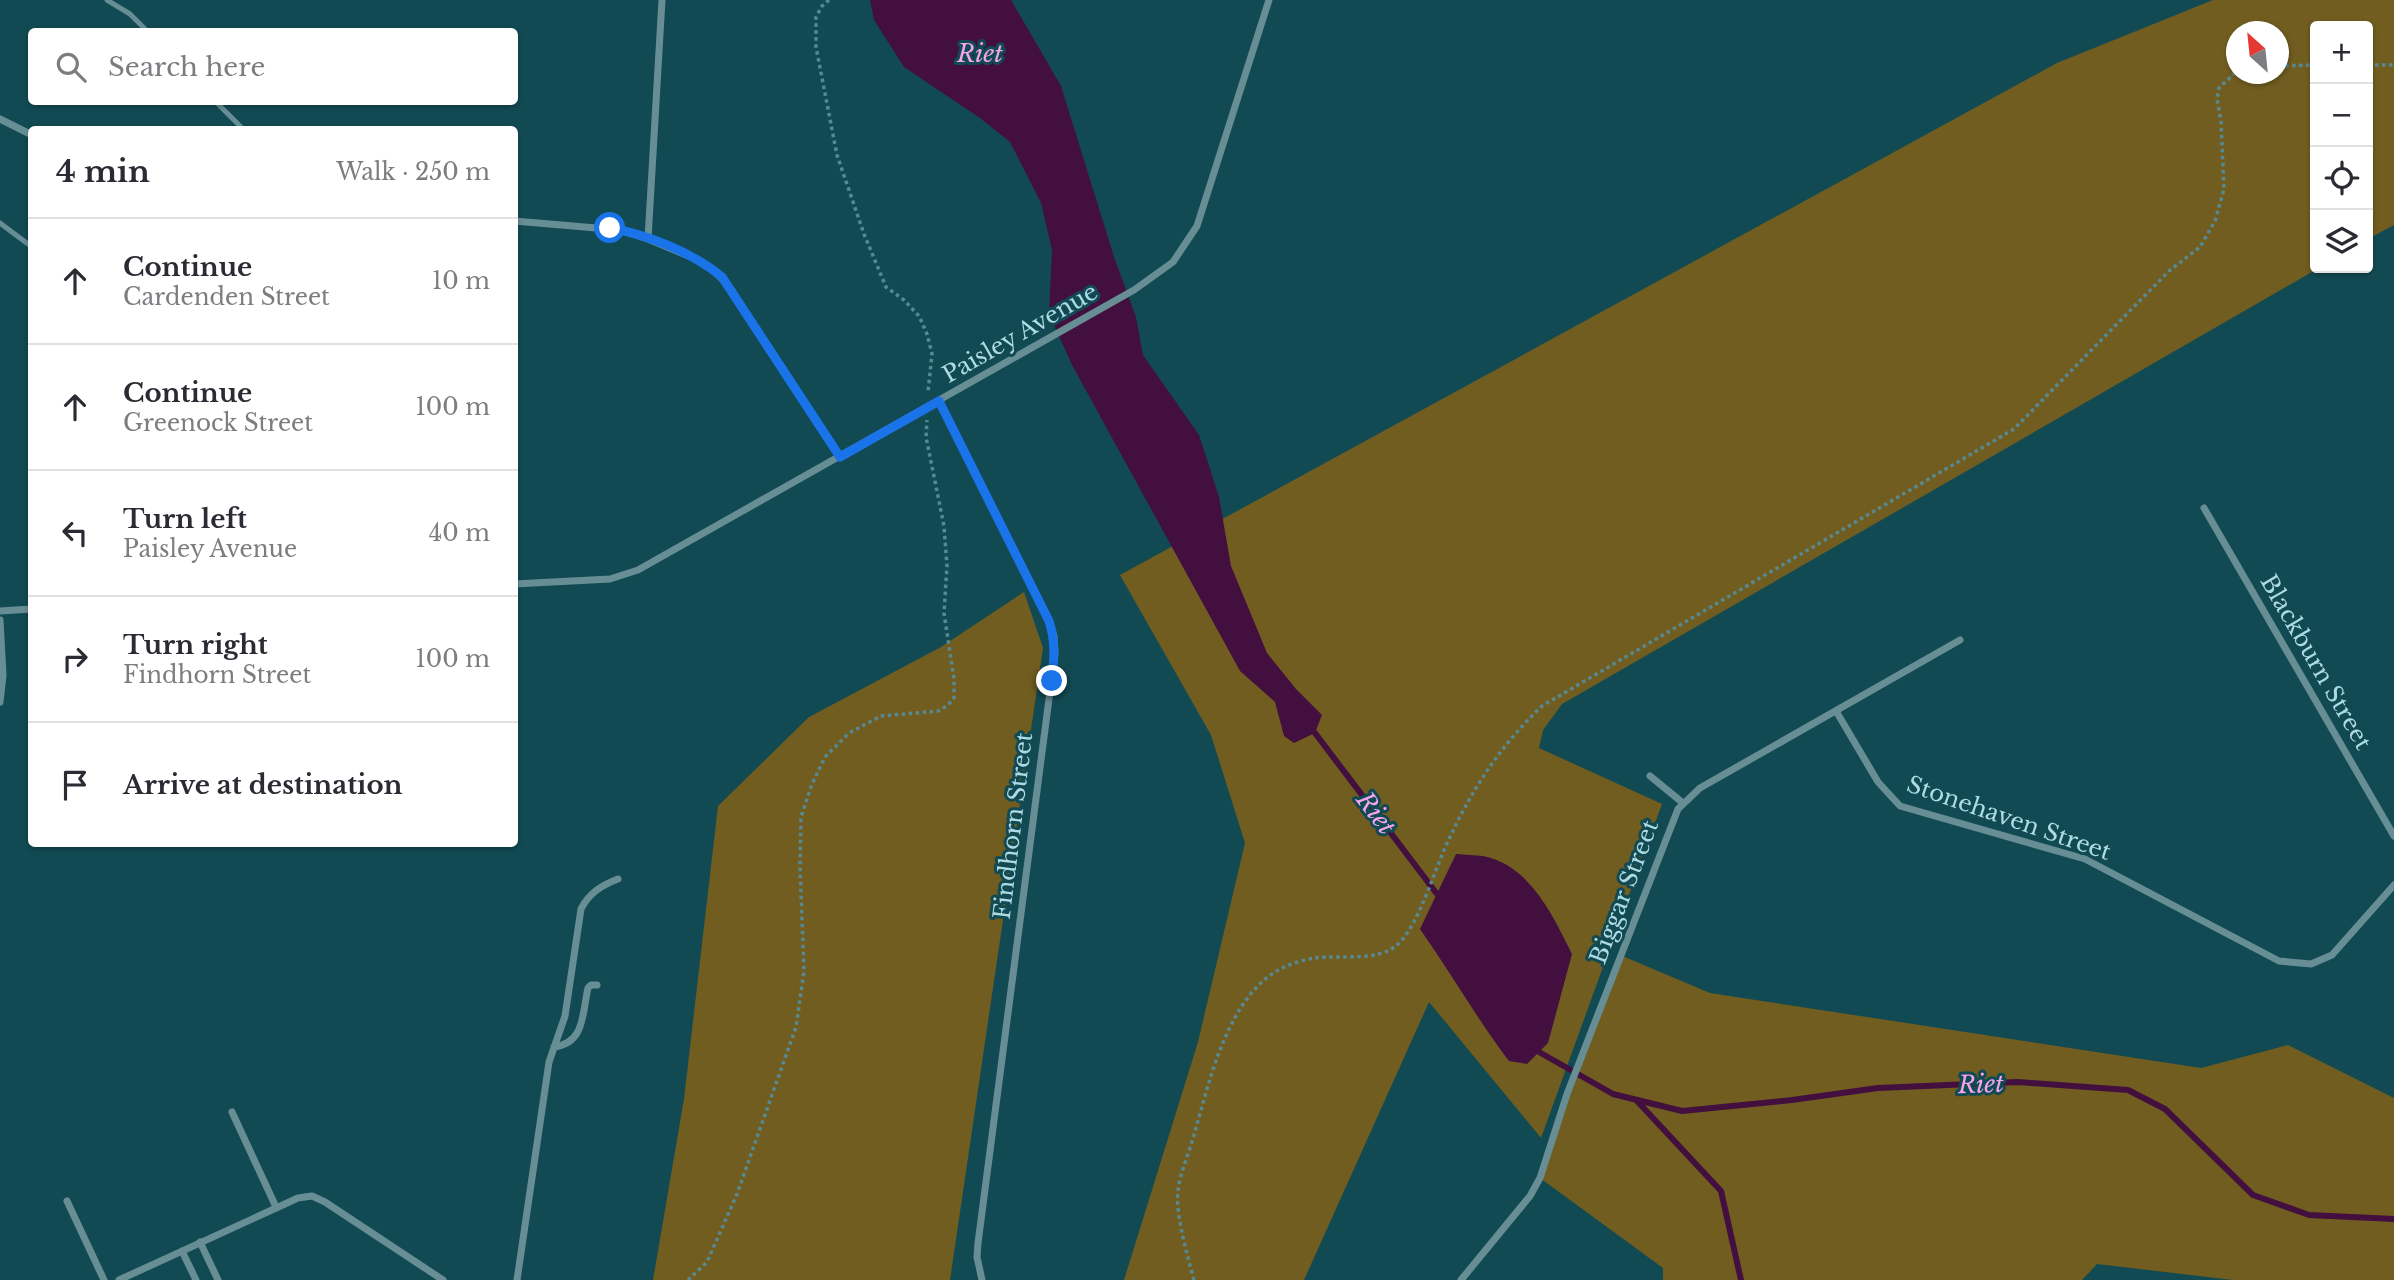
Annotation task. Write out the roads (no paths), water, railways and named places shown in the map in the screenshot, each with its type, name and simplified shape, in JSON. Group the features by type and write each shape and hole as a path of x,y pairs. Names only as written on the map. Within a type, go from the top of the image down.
{"street":[{"path":"648,239 663,0"},
{"name":"Paisley Avenue","path":"518,584 610,579 638,570 1134,290 1172,262 1197,226 1269,0"},
{"path":"0,119 28,133"},
{"path":"518,221 610,228 648,239 698,260 722,277 840,457"},
{"name":"Findhorn Street","path":"939,401 1049,621 1054,636 1055,653 978,1242 977,1257 982,1280"},
{"name":"Blackburn Street","path":"2204,508 2394,836"},
{"path":"0,611 28,609"},
{"path":"0,620 3,687 0,702"},
{"name":"Biggar Street","path":"1461,1280 1540,1178 1584,1046 1674,817 1684,803 1700,788 1960,640"},
{"name":"Stonehaven Street","path":"1836,711 1885,793 1900,806 2085,859 2279,961 2296,964 2322,961 2339,950 2394,885"},
{"path":"1650,776 1684,803"},
{"path":"517,1280 552,1052 565,1016 581,909 599,888 618,879"},
{"path":"552,1052 566,1046 578,1034 588,988 597,985"},
{"path":"232,1112 276,1207"},
{"path":"119,1280 303,1196 321,1199 443,1280"},
{"path":"66,1201 104,1280"},
{"path":"200,1242 218,1280"},
{"path":"182,1251 196,1280"}],"lane":[{"path":"107,0 130,14 144,28"},
{"path":"219,105 240,126"},
{"path":"0,223 28,244"}],"water":[{"name":"Riet","path":"870,0 1011,0 1061,86 1115,260 1136,317 1143,355 1199,435 1219,497 1231,566 1267,653 1296,689 1322,715 1315,733 1294,743 1284,736 1275,702 1240,671 1072,365 1049,314 1052,250 1041,203 1010,142 980,118 904,67 874,20"},
{"path":"1456,854 1483,856 1500,861 1527,881 1548,909 1572,954 1548,1043 1527,1064 1509,1061 1420,929"}],"waterway":[{"name":"Riet","path":"1315,733 1437,894"},
{"name":"Riet","path":"1539,1052 1613,1094 1682,1111 1878,1088 2018,1082 2128,1090 2165,1109 2253,1195 2309,1215 2394,1219"},
{"path":"1637,1101 1721,1191 1741,1280"}]}
